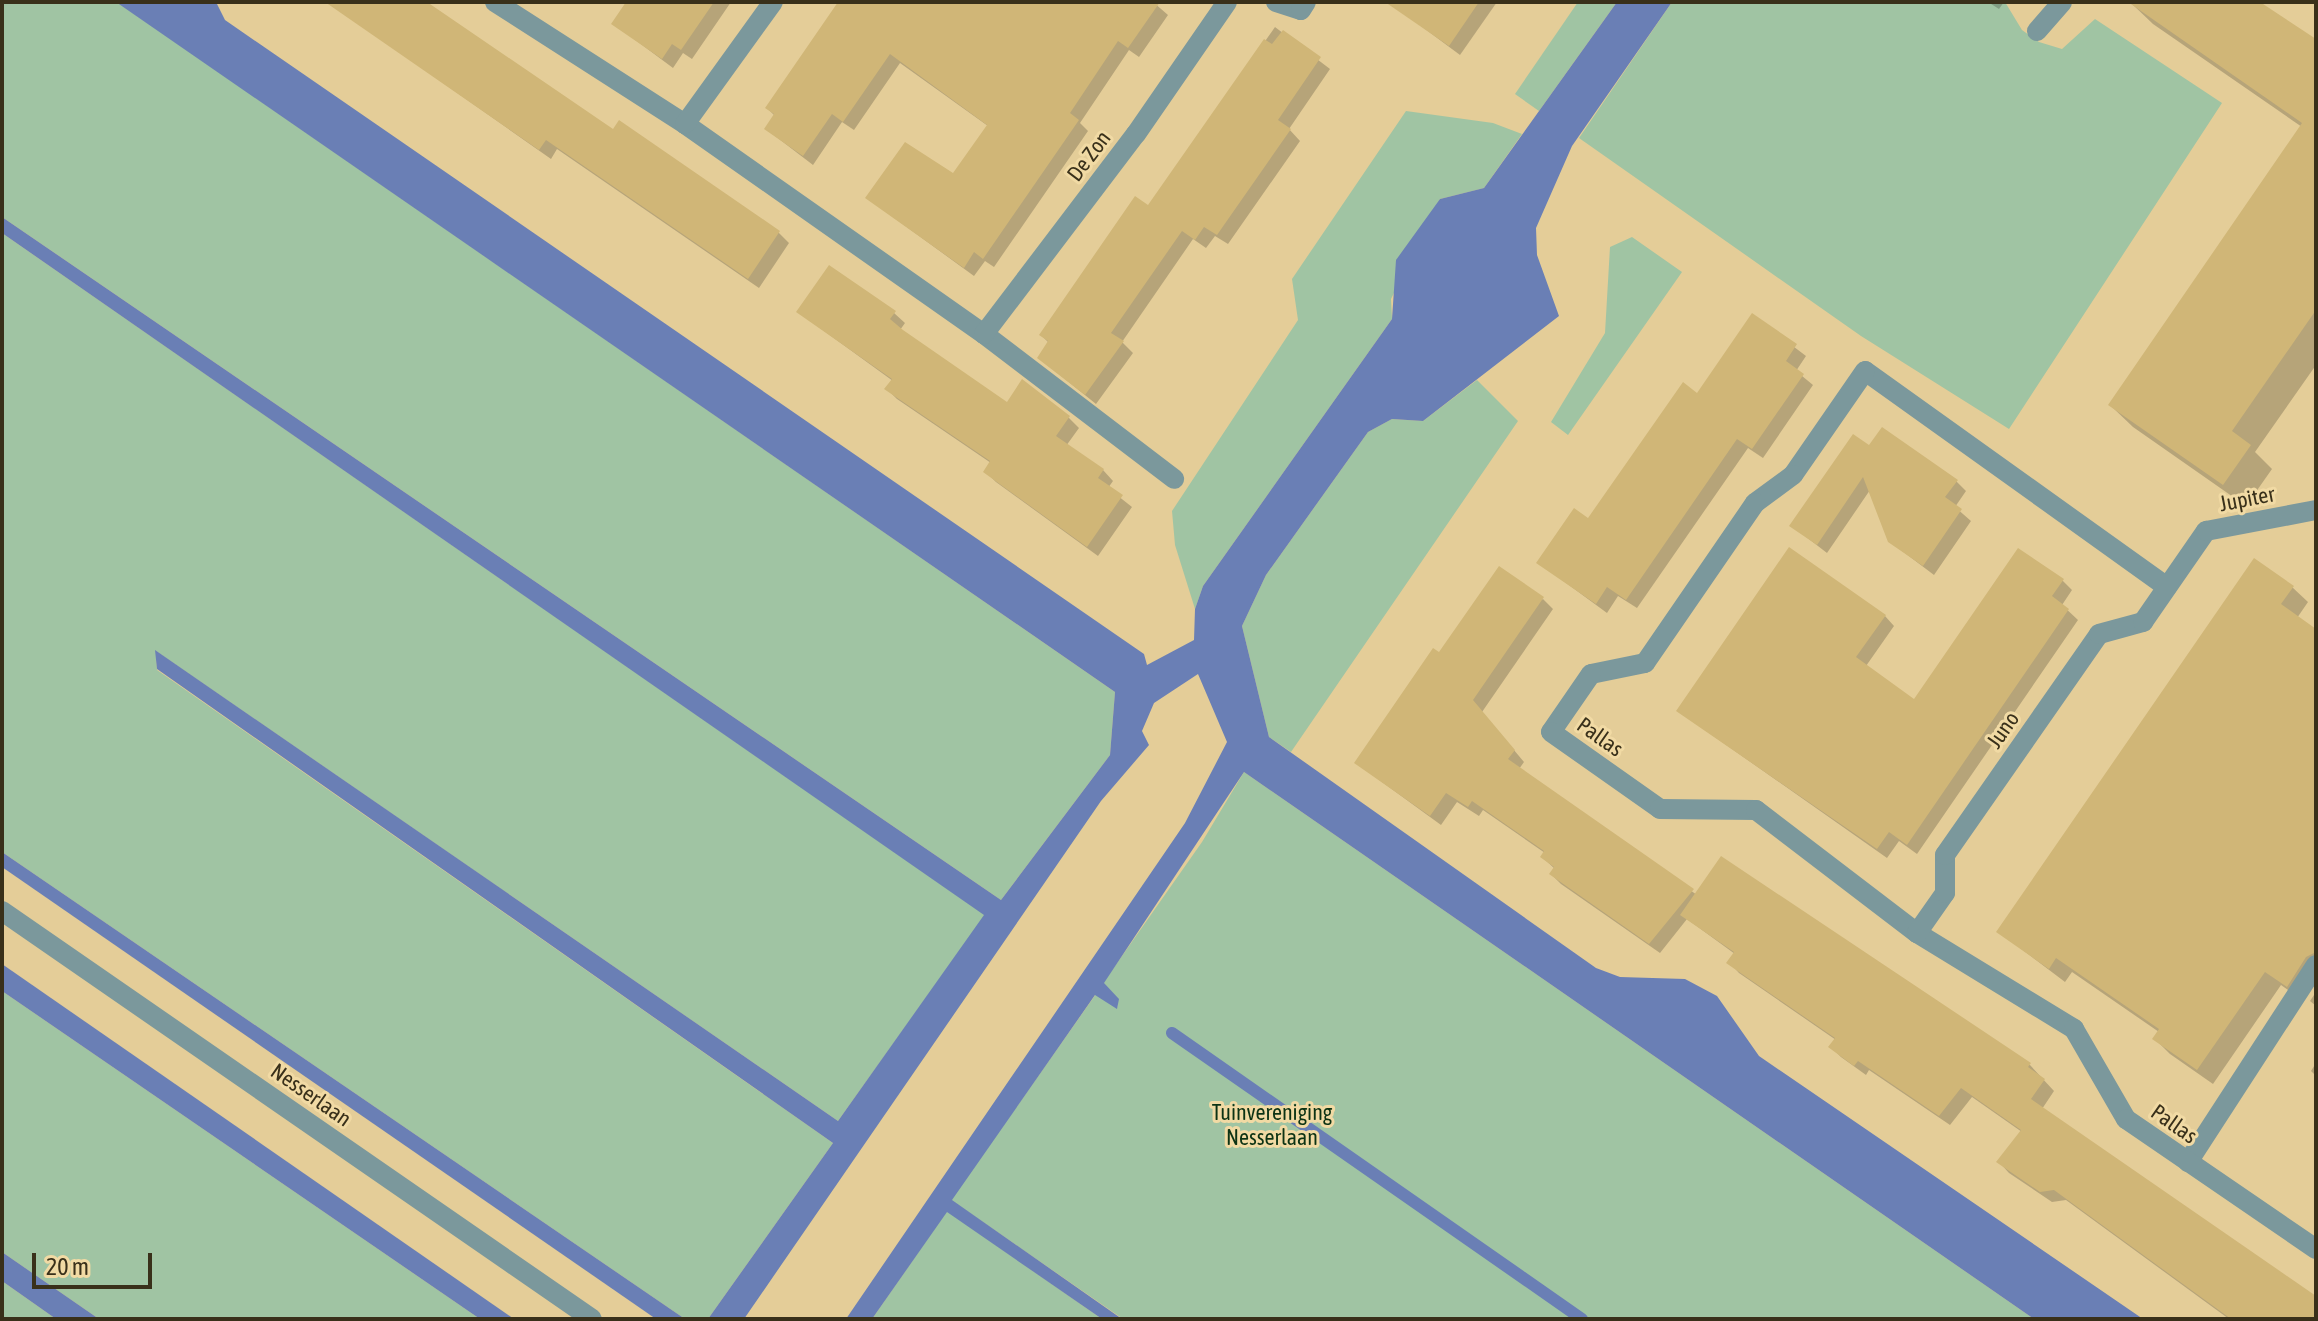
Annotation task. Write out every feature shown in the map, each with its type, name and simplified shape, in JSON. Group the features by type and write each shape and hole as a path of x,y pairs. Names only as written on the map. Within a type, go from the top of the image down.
{"street":[{"path":"495,2 685,124 984,334 1174,479"},
{"path":"685,124 773,2"},
{"name":"De Zon","path":"984,334 1136,134 1227,2"},
{"path":"1276,2 1301,10 1306,2"},
{"path":"2037,31 2062,2"},
{"name":"Pallas","path":"2167,587 1865,371 1793,475 1755,503 1645,663 1591,674 1551,732 1660,809 1756,810 1917,933 2074,1029 2126,1119 2316,1249"},
{"name":"Jupiter","path":"2167,587 2206,531 2316,510"},
{"name":"Juno","path":"1917,933 1945,893 1945,855 2099,634 2143,622 2167,587"},
{"name":"Nesserlaan","path":"2,911 592,1319"},
{"path":"2188,1162 2316,965"}],"green space":[{"path":"2,2 117,2 1115,692 1110,755 1001,900 2,217"},
{"path":"1578,2 1617,2 1539,111 1515,94"},
{"path":"1672,2 2005,2 2022,30 2039,42 2062,49 2095,19 2222,103 2009,429 1861,336 1579,138"},
{"path":"1406,111 1493,123 1522,134 1484,188 1440,199 1391,299 1392,319 1203,586 1195,609 1175,545 1172,511 1298,320 1292,279"},
{"path":"2,233 985,915 838,1121 156,651 157,670 833,1143 708,1319 685,1319 2,852"},
{"path":"1632,237 1682,272 1568,435 1551,422 1605,333 1610,247"},
{"path":"1477,380 1518,421 1291,752 1269,737 1242,626 1266,575 1368,432 1392,419 1423,421"},
{"name":"Tuinvereniging Nesserlaan","path":"1244,772 2034,1319 1123,1319 951,1200 1096,994 1117,1008 1118,999 1103,983 1202,842"},
{"path":"2,991 480,1319 99,1319 2,1252"},
{"path":"947,1211 1102,1319 872,1319"},
{"path":"2,1281 56,1319 2,1319"}],"water":[{"path":"116,2 216,2 225,20 1144,654 1147,665 1194,640 1195,609 1203,586 1392,319 1396,260 1440,199 1484,188 1617,2 1672,2 1572,146 1536,228 1537,255 1559,316 1423,421 1392,419 1368,432 1266,575 1242,626 1269,737 1596,968 1620,977 1685,979 1717,996 1759,1056 2143,1319 2034,1319 1244,772 1104,983 1119,999 1117,1009 1095,995 952,1200 1122,1319 1102,1319 947,1212 872,1319 846,1319 1185,823 1227,742 1198,674 1154,703 1142,731 1149,745 1101,801 744,1319 708,1319 833,1143 157,669 155,650 838,1121 984,915 2,233 2,217 1001,900 1110,755 1115,692"},
{"path":"2,852 685,1319 656,1319 2,867"},
{"path":"2,964 514,1319 480,1319 2,991"},
{"path":"2,1252 99,1319 56,1319 2,1281"}],"building":[{"path":"325,2 427,2 613,129 619,120 780,231 748,279 546,140 539,150"},
{"path":"626,2 714,2 681,50 672,44 662,59 611,24"},
{"path":"838,2 1160,2 1128,48 1118,41 1070,113 1079,120 983,259 974,252 964,268 865,198 905,142 953,173 987,125 890,54 843,122 832,114 803,156 764,129 774,114 765,108"},
{"path":"1385,2 1479,2 1449,46"},
{"path":"2128,2 2260,2 2316,39 2316,310 2232,431 2251,445 2223,485 2108,405 2302,123"},
{"path":"1283,30 1321,57 1278,120 1291,129 1217,235 1204,227 1195,240 1182,231 1111,333 1124,341 1085,395 1037,358 1048,341 1039,335 1135,196 1148,205 1264,39 1272,44"},
{"path":"829,265 896,311 890,319 903,330 1007,402 1022,379 1070,416 1056,436 1104,469 1098,478 1123,495 1087,547 983,472 990,461 884,389 892,379 796,312"},
{"path":"1752,313 1797,344 1786,361 1804,374 1752,449 1737,439 1626,600 1607,587 1596,604 1536,563 1574,508 1588,518 1683,382 1697,393"},
{"path":"1882,427 1958,480 1945,497 1962,509 1923,566 1888,542 1863,477 1817,545 1789,526 1853,434 1869,445"},
{"path":"1789,547 1886,615 1856,657 1914,699 2018,548 2064,579 2052,596 2069,609 1907,845 1889,832 1877,849 1676,711"},
{"path":"2254,558 2294,586 2281,604 2316,629 2316,952 2306,957 2287,987 2265,972 2197,1070 2152,1039 2159,1029 2056,958 2049,969 1996,932"},
{"path":"1499,566 1544,597 1473,700 1515,750 1508,759 1694,889 1649,944 1549,874 1554,867 1540,857 1544,851 1472,801 1468,807 1446,793 1430,816 1354,763 1433,648 1439,652"},
{"path":"1721,856 2031,1063 2028,1067 2045,1079 2031,1099 2316,1296 2316,1319 2231,1319 2054,1190 2040,1192 1996,1162 2021,1130 1961,1088 1939,1116 1858,1061 1854,1066 1828,1047 1835,1038 1726,963 1734,952 1680,915"}],"waterway":[{"path":"1172,1033 1582,1319"}]}
